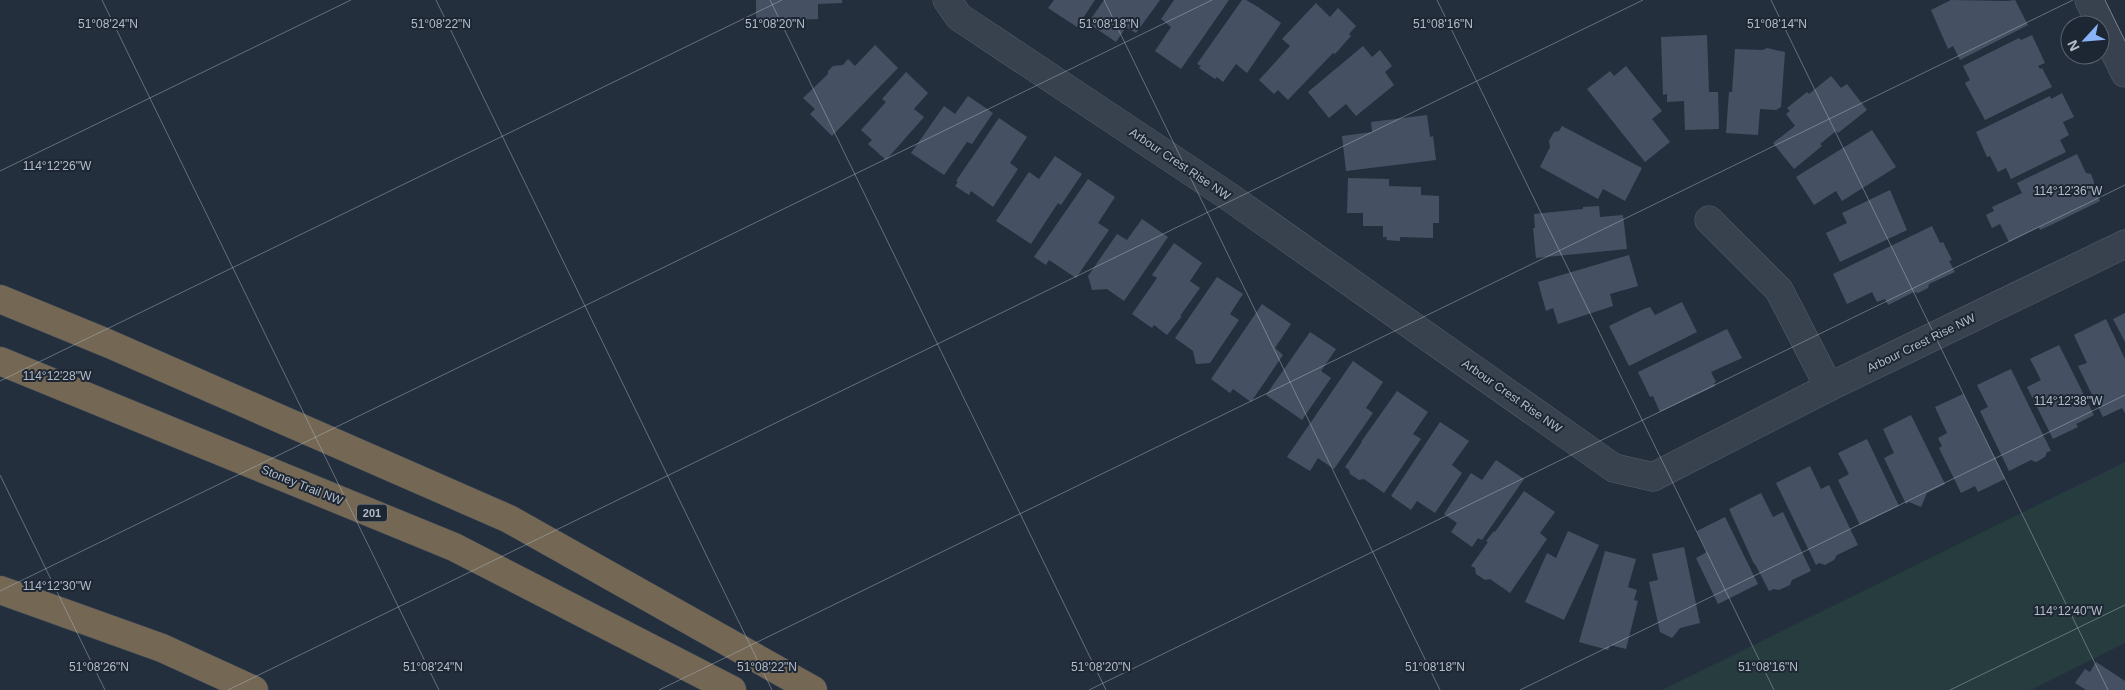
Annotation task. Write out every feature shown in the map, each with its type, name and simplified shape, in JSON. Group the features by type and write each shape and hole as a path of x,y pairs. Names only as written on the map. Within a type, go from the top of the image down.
{"highway":[{"path":"0,299 107,343 509,519 813,690"},
{"name":"Stoney Trail NW","path":"0,361 454,548 732,690"},
{"path":"0,590 162,648 254,690"}],"street":[{"name":"Arbour Crest Rise NW","path":"947,0 959,17 1228,196 1614,468 1653,477 1829,387 2125,244"},
{"path":"2089,0 2125,73"},
{"path":"1709,220 1779,290 1829,387"}],"green space":[{"path":"2125,462 2125,643 2031,690 1662,690"}],"building":[{"path":"756,0 842,0 842,3 818,4 818,19 756,21"},
{"path":"1054,0 1095,0 1077,27 1048,8"},
{"path":"1104,0 1160,0 1136,33 1126,27 1116,42 1088,23"},
{"path":"1174,0 1229,0 1181,69 1155,51 1171,27 1161,19"},
{"path":"1242,0 1246,0 1258,7 1281,23 1247,73 1236,64 1223,82 1199,68 1201,66 1197,64"},
{"path":"1951,0 2015,0 2028,25 1960,60 1953,46 1948,49 1931,10"},
{"path":"1316,3 1330,17 1338,8 1356,26 1349,34 1351,36 1335,54 1333,53 1288,100 1278,90 1274,94 1259,80 1290,46 1282,39"},
{"path":"1707,35 1709,92 1718,92 1719,129 1685,130 1684,101 1667,102 1667,94 1663,95 1661,37"},
{"path":"2032,35 2045,63 2038,66 2040,69 2042,68 2052,87 1985,120 1965,83 1970,80 1963,66 2019,38 2021,40"},
{"path":"875,45 898,68 832,136 810,114 815,109 803,98 828,74 828,71 833,66 843,65 848,59 855,66"},
{"path":"1363,46 1372,57 1380,50 1392,66 1385,72 1394,85 1356,116 1346,104 1329,118 1308,92"},
{"path":"1767,48 1785,52 1781,107 1776,110 1760,109 1758,135 1726,133 1729,92 1732,92 1735,49 1763,50"},
{"path":"1626,66 1662,111 1652,119 1670,142 1645,162 1587,89 1610,71 1614,76"},
{"path":"906,72 928,93 914,109 924,117 886,160 868,144 872,140 861,130 886,102 882,99"},
{"path":"1831,76 1841,88 1847,84 1867,110 1838,133 1836,131 1820,144 1822,146 1794,169 1773,143 1795,126 1786,114 1790,111 1787,108 1807,92 1809,94"},
{"path":"2062,93 2074,117 2063,122 2069,135 2060,140 2066,152 2011,179 2006,168 1998,172 1990,156 1987,157 1976,132 2050,96 2051,99"},
{"path":"968,96 993,113 972,144 967,142 944,175 911,153 944,106 955,114"},
{"path":"1427,115 1430,137 1433,136 1436,160 1346,171 1342,136 1372,132 1371,122"},
{"path":"999,118 1027,137 1010,163 1018,169 993,207 971,191 969,195 955,186 958,182 956,181"},
{"path":"1562,126 1642,168 1625,201 1603,189 1598,199 1540,167 1550,147 1549,141 1554,132 1559,131"},
{"path":"1872,130 1896,167 1842,201 1836,191 1814,205 1796,177"},
{"path":"2077,154 2086,173 2091,174 2100,201 2040,230 2039,227 2009,242 2000,224 1992,228 1986,215 1994,211 1992,207 2022,193 2017,183"},
{"path":"1055,156 1082,174 1061,205 1058,203 1031,244 996,221 1029,172 1039,179"},
{"path":"1348,178 1389,179 1389,186 1421,187 1421,195 1439,196 1439,223 1433,223 1433,238 1400,237 1400,241 1386,240 1387,237 1383,237 1383,226 1363,226 1363,213 1347,213"},
{"path":"1088,179 1115,197 1098,223 1109,230 1076,278 1049,260 1046,265 1034,257"},
{"path":"1890,190 1907,230 1840,262 1826,233 1847,223 1842,213"},
{"path":"1599,206 1600,217 1623,215 1627,249 1536,258 1533,228 1535,228 1534,214"},
{"path":"1142,219 1168,237 1124,301 1107,289 1092,290 1088,276 1117,234 1127,240"},
{"path":"1932,226 1940,243 1943,242 1952,260 1949,261 1955,272 1929,284 1928,288 1918,293 1914,292 1888,305 1885,299 1877,302 1872,292 1847,304 1833,274"},
{"path":"1174,243 1202,263 1190,281 1200,288 1167,335 1154,325 1152,328 1132,314 1157,278 1152,275"},
{"path":"1629,255 1638,286 1610,294 1613,306 1558,324 1553,308 1546,311 1538,282"},
{"path":"1217,277 1243,294 1230,314 1239,320 1210,363 1196,364 1193,351 1175,338"},
{"path":"1682,302 1697,332 1629,366 1609,326 1650,307 1655,315"},
{"path":"1262,304 1291,324 1275,348 1283,355 1251,402 1233,389 1230,393 1211,379"},
{"path":"2125,313 2125,342 2113,319"},
{"path":"2106,319 2125,359 2125,413 2122,408 2103,417 2078,366 2087,363 2074,335"},
{"path":"1727,329 1742,358 1711,372 1716,382 1714,383 1715,386 1660,412 1653,396 1650,397 1638,372"},
{"path":"1310,332 1336,349 1321,371 1331,378 1302,420 1266,395"},
{"path":"2059,345 2094,415 2076,424 2078,427 2053,439 2027,387 2041,380 2030,359"},
{"path":"1353,361 1383,382 1366,408 1373,413 1334,469 1318,458 1310,471 1287,457"},
{"path":"2011,369 2051,451 2047,452 2045,457 2036,462 2031,460 2009,471 1980,411 1988,407 1977,385"},
{"path":"1397,391 1428,412 1413,434 1421,439 1384,493 1364,479 1359,480 1350,474 1349,470 1345,467"},
{"path":"1963,394 2005,479 1978,492 1975,486 1961,493 1939,448 1942,446 1938,438 1947,433 1935,407"},
{"path":"1911,415 1945,484 1927,493 1921,507 1909,502 1906,504 1884,458 1894,453 1883,429"},
{"path":"1440,422 1469,441 1452,465 1462,473 1435,513 1417,501 1411,510 1391,496"},
{"path":"1867,439 1899,506 1860,525 1838,480 1849,474 1838,453"},
{"path":"1496,460 1524,479 1482,540 1478,538 1472,547 1451,532 1457,523 1444,514 1471,473 1482,480"},
{"path":"1810,466 1821,489 1829,485 1858,545 1837,555 1834,560 1825,565 1819,563 1816,565 1776,483"},
{"path":"1524,491 1555,512 1540,533 1547,539 1510,593 1490,579 1485,580 1476,574 1475,568 1471,566 1488,542 1486,541 1495,532"},
{"path":"1761,493 1773,517 1783,512 1811,571 1792,580 1790,585 1779,590 1769,591 1754,564 1729,509"},
{"path":"1725,517 1758,584 1718,604 1696,558 1707,552 1697,531"},
{"path":"1568,531 1599,545 1564,620 1525,602 1547,553 1556,558"},
{"path":"1684,547 1700,623 1680,628 1672,638 1660,632 1649,582 1658,580 1652,554"},
{"path":"1605,551 1636,559 1628,587 1637,590 1634,600 1638,601 1626,649 1610,645 1608,650 1579,642"},
{"path":"2096,662 2125,681 2125,690 2086,690 2075,683 2085,669 2090,672"}]}
